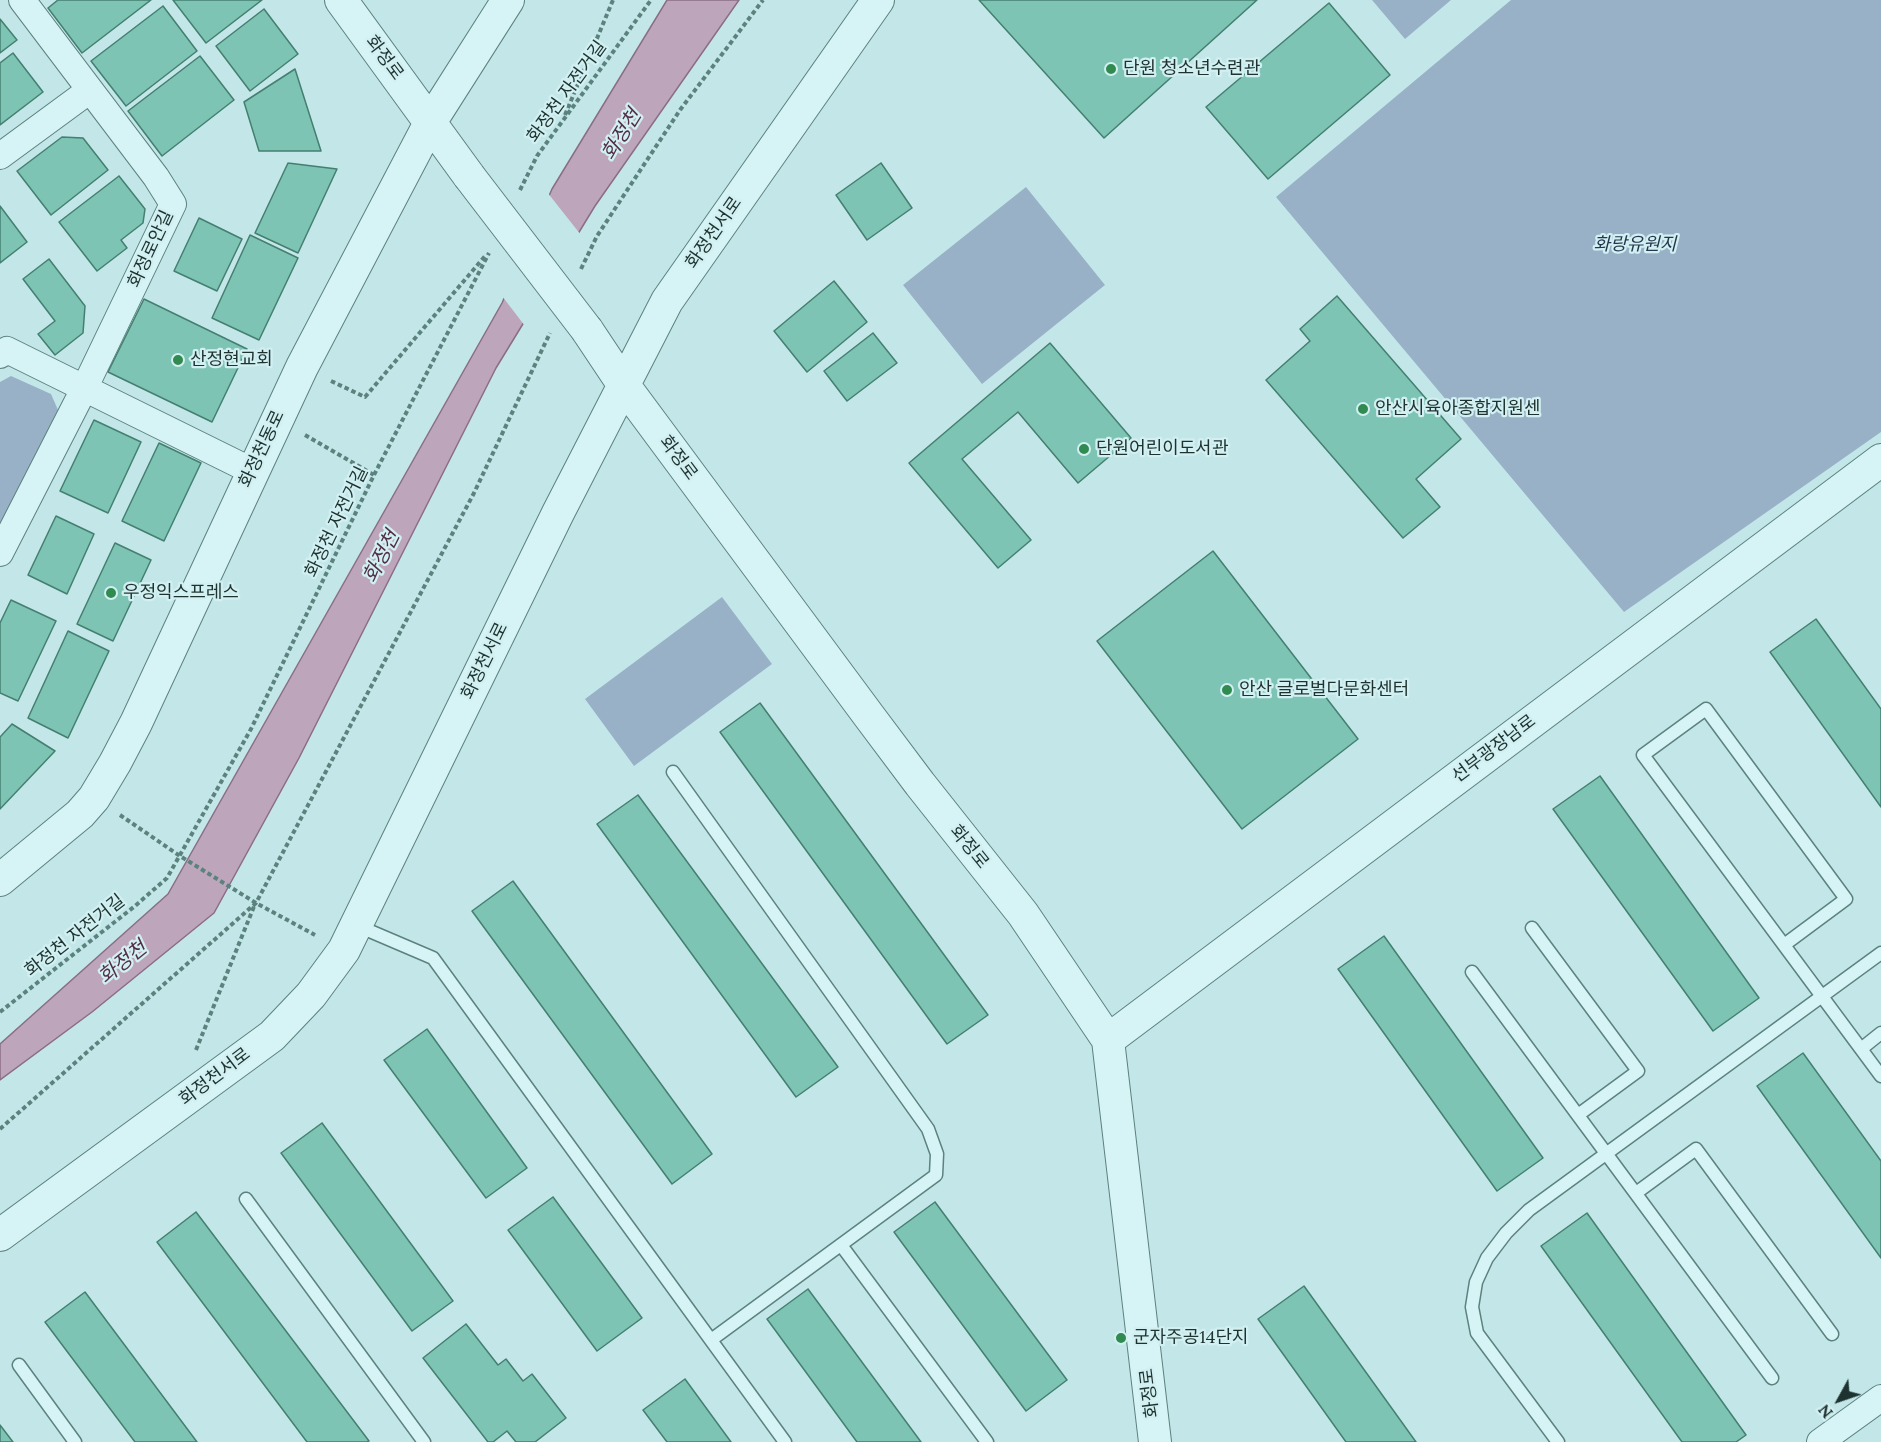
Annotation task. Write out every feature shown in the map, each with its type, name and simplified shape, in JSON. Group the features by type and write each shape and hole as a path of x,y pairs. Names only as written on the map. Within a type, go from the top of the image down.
{"street":[{"name":"화정로안길","path":"0,553 84,389 173,204 156,177 22,0"},
{"name":"화정로","path":"341,0 469,176 587,330 623,384 920,784 1023,914 1108,1040 1155,1442"},
{"name":"화정천동로","path":"0,880 80,814 94,798 136,723 302,367 430,121 508,0"},
{"name":"화정천서로","path":"0,1235 272,1036 311,995 350,938 558,513 667,301 878,0"},
{"path":"0,156 90,90"},
{"path":"0,355 7,350 252,471"},
{"name":"선부광장남로","path":"1108,1040 1881,460"},
{"path":"1820,1442 1879,1403"}],"lane":[{"path":"1784,945 1846,898 1706,709 1643,755 1881,1076"},
{"path":"673,772 928,1129 937,1154 936,1175 711,1340"},
{"path":"1532,928 1638,1071 1578,1115"},
{"path":"350,938 433,958 785,1442"},
{"path":"1558,1442 1477,1333 1472,1307 1476,1282 1487,1258 1506,1233 1529,1210 1881,953"},
{"path":"1472,972 1772,1378"},
{"path":"1861,1049 1881,1034"},
{"path":"1636,1193 1696,1149 1832,1334"},
{"path":"246,1199 424,1442"},
{"path":"841,1245 987,1442"},
{"path":"19,1365 75,1442"}],"path":[{"path":"562,121 613,0"},
{"name":"화정천 자전거길","path":"516,198 537,156 651,0"},
{"path":"576,279 597,236 674,119 763,0"},
{"name":"화정천 자전거길","path":"0,1012 167,878 250,729 374,475 490,250 365,397 302,367"},
{"path":"194,1056 256,903 474,493 551,332"},
{"path":"276,419 374,475"},
{"path":"94,798 180,856 256,903 350,938"},
{"path":"0,1129 256,903"}],"green space":[{"path":"1372,0 1451,0 1405,39"},
{"name":"화랑유원지","path":"1511,0 1881,0 1881,432 1624,612 1276,197"},
{"path":"1026,187 1105,285 982,384 903,285"},
{"path":"11,376 51,394 58,410 0,527 0,382"},
{"path":"722,597 772,664 634,766 585,699"}],"water":[{"name":"화정천","path":"667,0 739,0 595,206 496,368 299,758 214,913 92,1012 0,1080 0,1044 168,894 502,303 552,189"}],"pier":[{"path":"547,192 581,235 525,326 502,296"}],"building":[{"path":"58,0 151,0 82,53 48,8"},
{"path":"173,0 262,0 206,43"},
{"name":"단원 청소년수련관","path":"979,0 1257,0 1104,138"},
{"path":"1329,3 1390,75 1268,179 1206,107"},
{"path":"163,6 197,51 126,106 91,61"},
{"path":"264,9 298,54 250,91 216,46"},
{"path":"0,19 17,40 0,53"},
{"path":"13,53 43,92 0,125 0,63"},
{"path":"200,56 234,100 162,156 128,111"},
{"path":"295,69 321,151 259,151 244,102"},
{"path":"62,137 83,138 108,170 51,215 17,171"},
{"path":"288,163 337,169 298,253 255,233"},
{"path":"881,163 912,208 867,240 836,195"},
{"path":"119,176 145,209 143,223 121,240 127,248 97,271 59,222"},
{"path":"0,206 27,242 0,263"},
{"path":"199,218 242,239 217,291 174,271"},
{"path":"250,235 298,258 259,340 212,318"},
{"path":"49,259 85,306 83,333 55,355 38,334 55,321 23,279"},
{"path":"834,281 867,322 807,372 774,331"},
{"name":"안산시육아종합지원센","path":"1337,296 1461,439 1416,479 1440,507 1403,538 1266,380 1310,341 1300,329"},
{"name":"산정현교회","path":"144,299 247,349 212,422 108,372"},
{"path":"873,333 897,363 847,401 824,371"},
{"name":"단원어린이도서관","path":"1050,343 1131,438 1078,483 1018,412 962,459 1031,540 998,568 909,463"},
{"path":"94,420 141,442 108,513 60,491"},
{"path":"159,443 201,463 164,541 122,521"},
{"path":"56,516 94,534 67,594 28,575"},
{"path":"115,543 151,560 113,641 77,624"},
{"name":"안산 글로벌다문화센터","path":"1213,551 1358,739 1242,829 1097,641"},
{"path":"11,600 56,621 18,701 0,693 0,623"},
{"path":"1816,619 1881,709 1881,807 1770,652"},
{"path":"68,631 109,651 68,738 28,718"},
{"path":"760,703 988,1015 947,1044 720,732"},
{"path":"12,724 55,751 0,809 0,737"},
{"path":"1600,776 1759,998 1713,1031 1553,809"},
{"path":"638,795 838,1067 796,1097 597,824"},
{"path":"513,881 712,1154 672,1184 472,911"},
{"path":"1384,936 1543,1158 1497,1191 1338,969"},
{"path":"427,1029 527,1168 486,1198 384,1060"},
{"path":"1803,1053 1881,1161 1881,1258 1757,1086"},
{"path":"322,1123 453,1301 412,1331 281,1153"},
{"path":"553,1197 642,1318 597,1351 508,1230"},
{"path":"935,1202 1067,1380 1026,1411 894,1232"},
{"path":"196,1212 369,1441 307,1442 157,1242"},
{"path":"1587,1213 1746,1435 1736,1442 1682,1442 1541,1246"},
{"path":"1304,1286 1416,1442 1346,1442 1258,1319"},
{"path":"808,1289 921,1442 857,1442 767,1319"},
{"path":"85,1292 197,1442 135,1442 45,1322"},
{"path":"466,1324 498,1365 506,1359 523,1381 532,1374 566,1418 535,1442 516,1442 507,1431 493,1442 488,1442 423,1358"},
{"path":"685,1379 731,1442 667,1442 643,1410"},
{"path":"0,1425 13,1442 0,1442"}],"place":[{"name":"단원 청소년수련관","path":"1111,69"},
{"name":"산정현교회","path":"178,360"},
{"name":"안산시육아종합지원센","path":"1363,409"},
{"name":"단원어린이도서관","path":"1084,449"},
{"name":"우정익스프레스","path":"111,593"},
{"name":"안산 글로벌다문화센터","path":"1227,690"},
{"name":"군자주공14단지","path":"1121,1338"}]}
